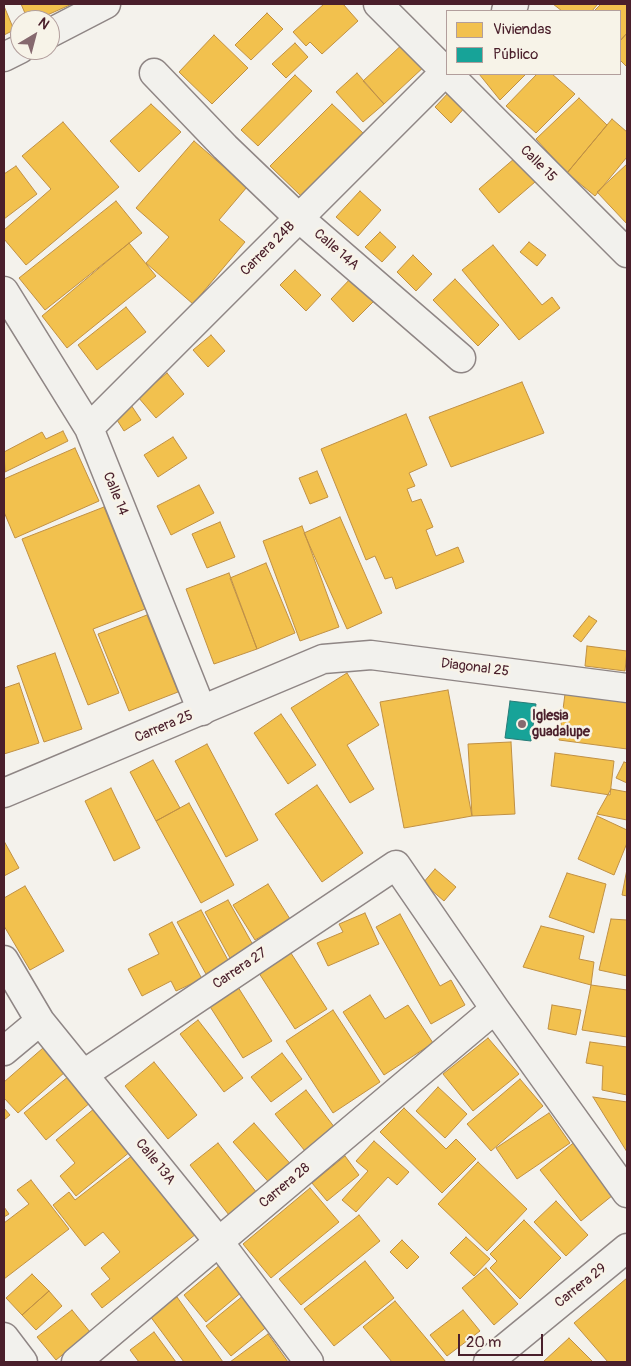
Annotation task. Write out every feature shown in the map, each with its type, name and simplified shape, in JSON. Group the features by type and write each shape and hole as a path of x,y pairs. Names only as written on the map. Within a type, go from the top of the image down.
{"street":[{"path":"60,28 106,4"},
{"name":"Calle 15","path":"378,4 446,71"},
{"name":"Carrera 24B","path":"89,428 446,73"},
{"name":"Calle 14A","path":"154,74 225,147 299,218 461,358"},
{"name":"Calle 15","path":"450,75 627,253"},
{"name":"Calle 14","path":"4,291 89,428 202,710"},
{"name":"Diagonal 25","path":"323,659 371,654 627,688"},
{"name":"Carrera 25","path":"4,793 323,659"},
{"name":"Carrera 27","path":"84,1074 396,865 495,1009"},
{"name":"Calle 13A","path":"4,960 40,1021 219,1242 310,1362"},
{"path":"495,1009 627,1193"},
{"name":"Carrera 28","path":"76,1362 495,1009"},
{"path":"4,1051 40,1021"},
{"name":"Carrera 29","path":"488,1362 627,1248"},
{"path":"4,1337 23,1362"}],"building: Viviendas":[{"path":"21,4 72,4 58,10 24,10"},
{"path":"324,4 343,4 358,21 322,54 310,42 306,46 293,32"},
{"path":"553,4 598,4 593,10 561,10"},
{"path":"601,4 627,4 627,33 621,40 621,10 595,10"},
{"path":"4,6 10,20 10,32 4,35"},
{"path":"267,13 283,29 251,60 235,45"},
{"path":"627,33 627,67 621,61 621,40"},
{"path":"214,35 248,68 212,104 179,72"},
{"path":"406,41 427,64 384,104 363,81"},
{"path":"295,43 308,57 286,78 272,64"},
{"path":"357,73 384,104 363,122 336,92"},
{"path":"295,75 312,91 258,146 241,130"},
{"path":"480,75 525,75 500,100"},
{"path":"536,75 553,75 575,94 536,133 506,106"},
{"path":"451,90 467,105 451,123 435,107"},
{"path":"579,98 607,125 567,173 536,139"},
{"path":"151,104 181,132 139,172 110,141"},
{"path":"332,104 363,133 301,196 270,166"},
{"path":"612,119 627,132 627,157 595,196 567,173"},
{"path":"63,122 119,187 26,265 4,239 4,230 51,189 22,156"},
{"path":"194,141 247,187 219,220 245,242 193,304 146,263 169,237 136,208"},
{"path":"515,158 535,182 499,213 479,189"},
{"path":"627,164 627,224 597,192"},
{"path":"16,166 37,194 4,219 4,174"},
{"path":"360,191 381,210 358,236 336,217"},
{"path":"116,201 142,233 45,310 19,278"},
{"path":"380,232 396,247 382,262 365,247"},
{"path":"529,242 546,255 537,266 520,252"},
{"path":"129,243 156,276 67,348 42,316"},
{"path":"493,245 542,305 552,297 560,308 519,340 462,270"},
{"path":"413,255 432,274 416,291 397,272"},
{"path":"295,270 321,295 306,311 280,285"},
{"path":"353,276 376,299 353,322 331,299"},
{"path":"455,279 499,325 478,346 433,300"},
{"path":"126,307 146,332 97,370 78,345"},
{"path":"211,335 225,351 208,367 193,350"},
{"path":"167,373 184,394 156,418 138,397"},
{"path":"522,382 544,433 451,467 429,417"},
{"path":"129,402 141,420 124,431 112,412"},
{"path":"406,414 427,465 409,473 415,486 407,489 412,502 421,499 433,527 426,530 436,556 458,547 464,562 396,589 392,577 385,579 375,556 366,560 321,449"},
{"path":"63,431 68,441 5,472 4,452 42,432 46,439"},
{"path":"173,437 187,458 158,477 144,455"},
{"path":"75,448 99,501 15,538 4,512 4,479"},
{"path":"317,471 328,497 310,504 299,478"},
{"path":"199,485 214,513 171,535 157,506"},
{"path":"104,507 145,609 93,629 119,693 88,705 22,539"},
{"path":"340,517 382,613 347,629 304,533"},
{"path":"220,522 235,557 207,568 192,534"},
{"path":"302,526 339,627 300,641 263,541"},
{"path":"266,563 295,633 257,649 230,578"},
{"path":"229,573 257,649 214,664 186,589"},
{"path":"147,615 178,692 129,711 98,634"},
{"path":"589,616 597,621 581,642 573,636"},
{"path":"587,646 627,651 625,671 585,666"},
{"path":"55,653 82,729 44,742 17,666"},
{"path":"347,673 379,725 347,745 374,789 350,803 291,708"},
{"path":"19,683 39,743 4,754 4,688"},
{"path":"448,690 472,816 404,828 380,702"},
{"path":"565,694 627,701 627,749 559,740"},
{"path":"281,714 316,765 288,784 254,733"},
{"path":"511,742 515,814 472,816 468,744"},
{"path":"207,744 258,840 226,857 175,761"},
{"path":"555,753 614,761 610,795 551,786"},
{"path":"153,760 180,808 156,821 130,772"},
{"path":"624,762 627,763 627,783 616,778"},
{"path":"317,785 363,853 322,882 275,814"},
{"path":"111,788 140,848 114,861 85,801"},
{"path":"611,789 627,792 627,820 597,814"},
{"path":"189,803 234,885 201,903 156,821"},
{"path":"597,816 627,830 627,843 614,875 578,859"},
{"path":"4,841 19,868 4,876"},
{"path":"435,869 456,887 444,901 423,883"},
{"path":"627,869 627,896 622,895"},
{"path":"567,873 606,884 594,933 549,917"},
{"path":"268,884 290,919 255,940 233,905"},
{"path":"25,886 64,951 30,970 4,926 4,898"},
{"path":"228,900 253,945 230,958 205,912"},
{"path":"201,910 229,962 206,974 177,922"},
{"path":"365,913 379,944 328,966 317,943 343,932 339,924"},
{"path":"400,914 440,986 451,980 465,1005 431,1024 376,927"},
{"path":"611,919 627,920 627,976 599,970"},
{"path":"172,922 202,979 176,991 171,981 142,996 128,969 159,954 149,934"},
{"path":"541,926 584,936 579,959 594,962 591,985 523,967"},
{"path":"287,947 327,1009 295,1029 255,967"},
{"path":"236,984 272,1041 243,1058 207,1002"},
{"path":"591,985 627,990 627,1037 582,1030"},
{"path":"370,995 385,1019 408,1005 433,1043 384,1075 343,1012"},
{"path":"552,1005 581,1010 576,1035 548,1029"},
{"path":"333,1010 380,1082 333,1113 286,1041"},
{"path":"198,1020 243,1078 224,1092 180,1034"},
{"path":"488,1038 519,1074 473,1111 443,1074"},
{"path":"590,1042 627,1047 627,1095 602,1090 603,1066 586,1063"},
{"path":"43,1048 65,1072 18,1113 4,1098 4,1082"},
{"path":"282,1053 302,1079 271,1102 251,1077"},
{"path":"154,1062 197,1115 168,1139 125,1086"},
{"path":"69,1076 91,1102 46,1140 24,1113"},
{"path":"520,1079 543,1106 491,1151 467,1124"},
{"path":"438,1087 467,1114 445,1138 416,1111"},
{"path":"306,1090 335,1128 305,1151 275,1114"},
{"path":"593,1097 627,1102 627,1152"},
{"path":"4,1108 10,1115 4,1120"},
{"path":"95,1108 131,1151 76,1196 60,1176 75,1163 56,1140"},
{"path":"404,1108 446,1149 456,1139 476,1159 442,1193 380,1132"},
{"path":"549,1113 570,1143 517,1179 496,1148"},
{"path":"254,1123 294,1168 273,1187 233,1142"},
{"path":"577,1140 618,1191 581,1221 540,1170"},
{"path":"374,1141 409,1172 397,1185 388,1177 356,1212 342,1200 368,1171 356,1161"},
{"path":"218,1143 257,1193 229,1215 190,1165"},
{"path":"133,1155 196,1234 102,1308 91,1294 110,1279 101,1268 120,1252 103,1232 85,1246 53,1205 69,1192 75,1200"},
{"path":"345,1156 359,1175 327,1201 312,1183"},
{"path":"478,1162 527,1209 487,1251 438,1204"},
{"path":"31,1180 69,1229 4,1279 4,1223 29,1204 17,1190"},
{"path":"310,1188 339,1222 271,1278 243,1244"},
{"path":"556,1201 588,1235 566,1256 534,1222"},
{"path":"4,1207 9,1214 4,1217"},
{"path":"359,1215 380,1241 301,1305 279,1279"},
{"path":"524,1220 561,1258 520,1299 490,1268 497,1261 490,1254"},
{"path":"466,1237 490,1259 474,1276 450,1253"},
{"path":"402,1240 419,1257 407,1269 390,1252"},
{"path":"365,1261 394,1298 334,1346 304,1309"},
{"path":"221,1264 243,1291 206,1322 184,1295"},
{"path":"486,1268 518,1304 494,1325 462,1288"},
{"path":"32,1274 49,1291 22,1315 6,1298"},
{"path":"627,1278 627,1362 608,1362 574,1323"},
{"path":"49,1291 62,1306 36,1330 22,1315"},
{"path":"244,1295 269,1325 231,1356 206,1326"},
{"path":"177,1297 223,1362 184,1362 150,1316"},
{"path":"395,1301 446,1362 392,1362 363,1327"},
{"path":"72,1310 90,1332 56,1360 37,1337"},
{"path":"463,1310 480,1331 447,1356 430,1335"},
{"path":"154,1332 176,1362 139,1362 130,1350"},
{"path":"268,1334 288,1362 230,1362"},
{"path":"569,1338 593,1362 543,1362"}],"building: Público":[{"path":"510,701 536,704 531,741 505,738"}],"place":[{"name":"Iglesia guadalupe","path":"522,724"}]}
